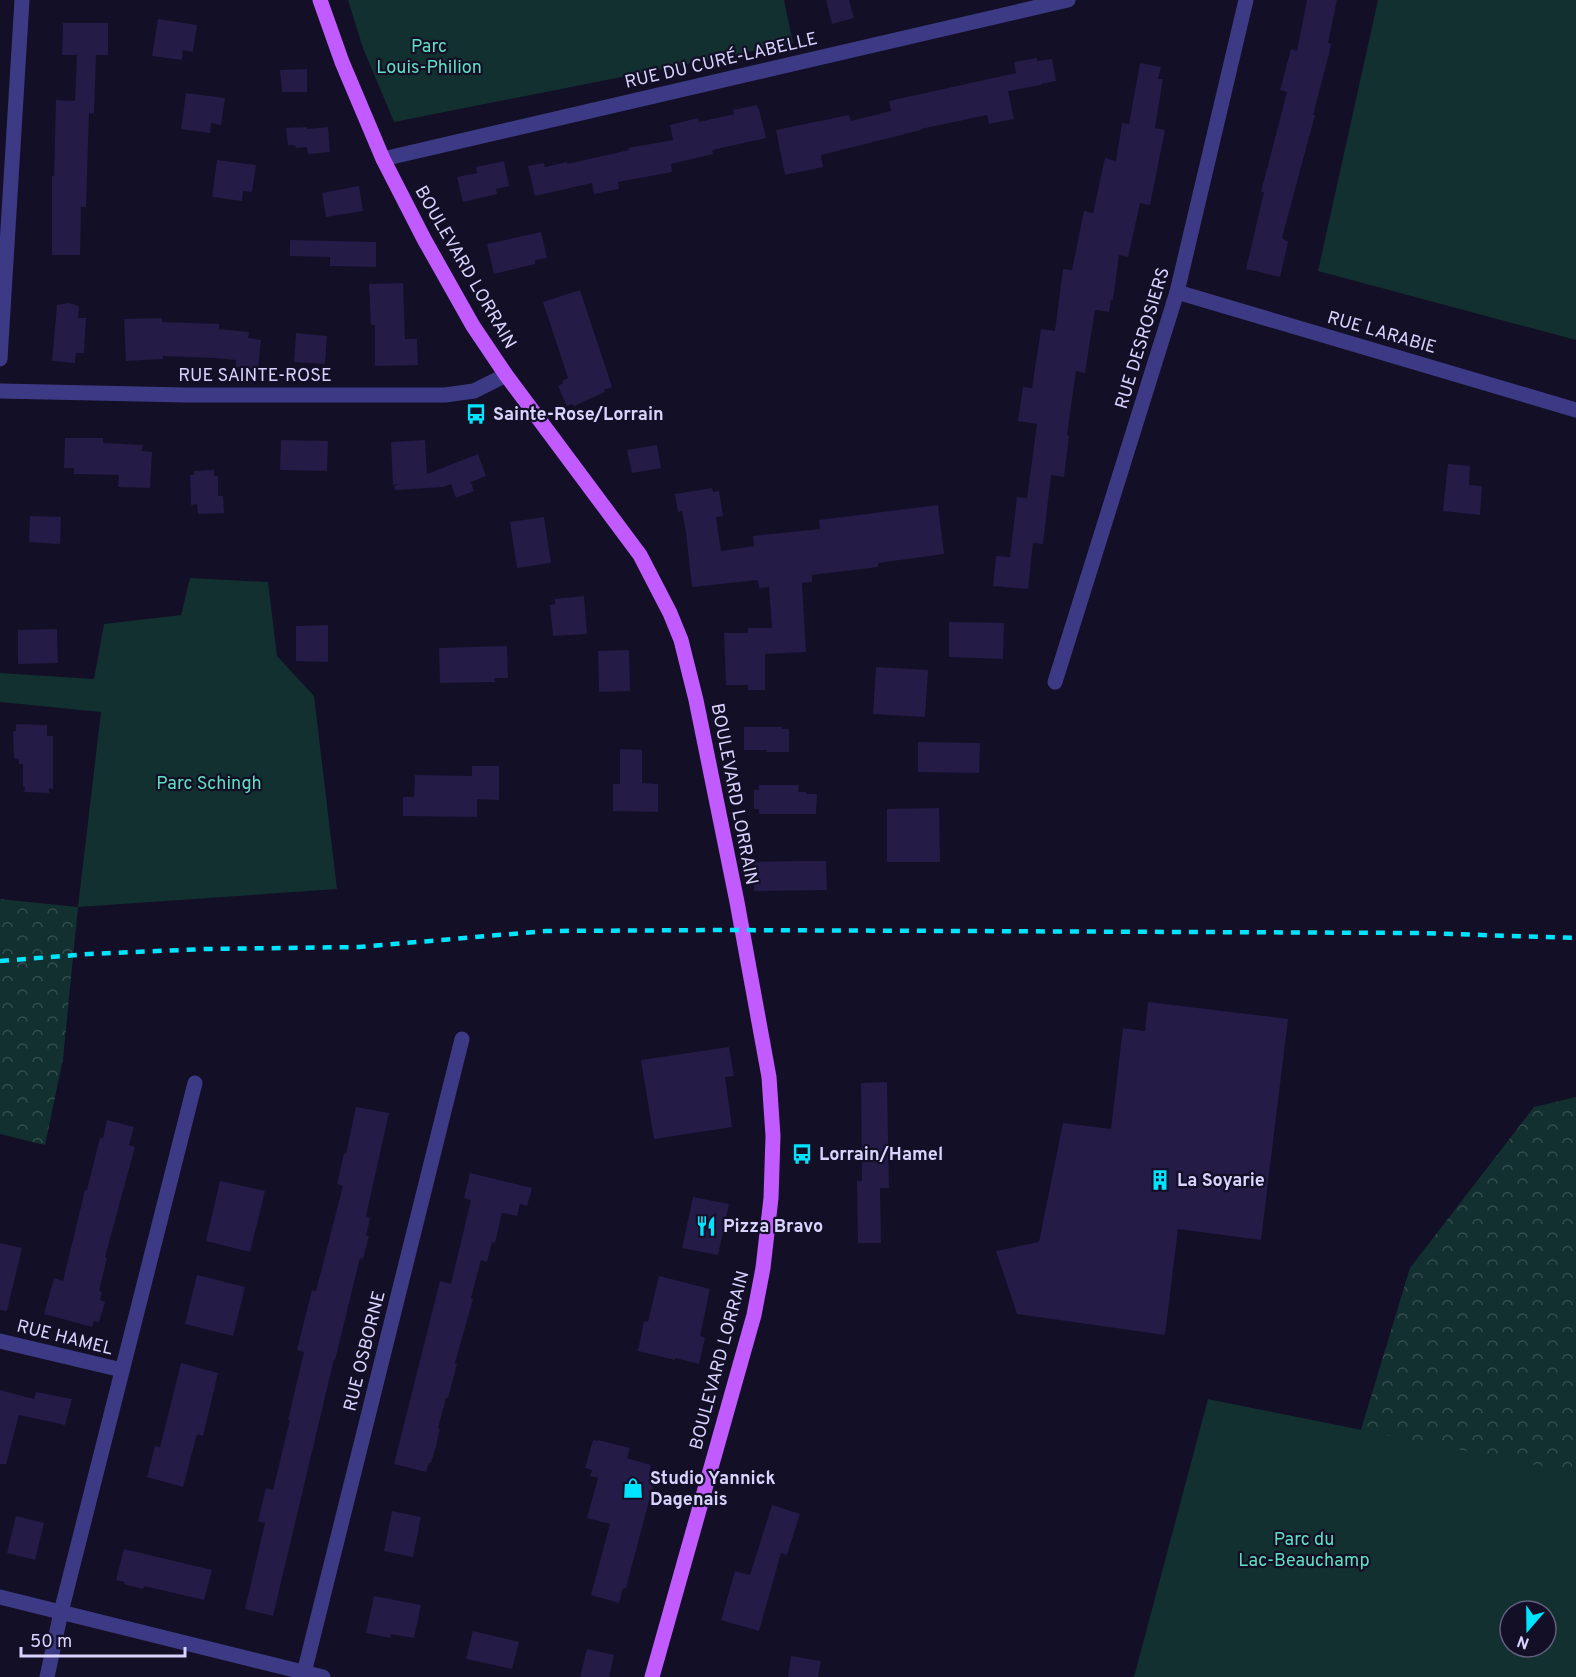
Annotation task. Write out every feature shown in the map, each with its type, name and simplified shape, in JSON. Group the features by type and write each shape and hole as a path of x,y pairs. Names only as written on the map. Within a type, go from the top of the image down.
{"main road":[{"name":"BOULEVARD LORRAIN","path":"320,0 342,62 383,159 457,298 506,375 640,555 670,613 681,640 709,757 769,1077 773,1166 763,1268 754,1315 652,1677"}],"street":[{"path":"0,360 22,0"},
{"name":"RUE DU CURÉ-LABELLE","path":"383,159 1068,0"},
{"name":"RUE DESROSIERS","path":"1055,682 1177,292 1244,0"},
{"name":"RUE LARABIE","path":"1177,292 1576,410"},
{"name":"RUE SAINTE-ROSE","path":"0,391 186,395 445,395 474,391 506,375"},
{"name":"RUE OSBORNE","path":"304,1675 462,1039"},
{"path":"46,1677 195,1083"},
{"name":"RUE HAMEL","path":"0,1341 122,1370"},
{"path":"0,1597 304,1675 323,1677"}],"green space":[{"name":"Parc Louis-Philion","path":"348,0 784,0 793,43 394,122 363,48"},
{"path":"1378,0 1576,0 1576,340 1318,271"},
{"name":"Parc Schingh","path":"190,578 268,582 277,656 314,696 337,889 78,907 101,712 0,702 0,673 94,679 104,624 181,615"},
{"path":"0,899 78,907 63,1059 45,1145 0,1134"},
{"path":"1576,1097 1576,1677 1354,1677 1322,1558 1410,1268 1534,1107"},
{"name":"Parc du Lac-Beauchamp","path":"1208,1399 1570,1472 1576,1454 1576,1677 1134,1677"}],"building":[{"path":"826,0 849,0 854,18 832,24"},
{"path":"1307,0 1337,0 1328,43 1331,44 1313,115 1315,115 1282,238 1288,242 1280,277 1246,269 1264,192 1261,192 1287,92 1280,90 1291,49 1297,51"},
{"path":"158,19 197,25 193,52 183,50 182,60 152,56"},
{"path":"63,23 108,23 108,55 96,55 94,114 89,113 86,207 81,207 80,255 52,255 52,176 54,176 56,100 75,101 77,55 62,55"},
{"path":"1037,58 1037,61 1052,59 1056,81 1008,91 1014,119 989,124 987,115 921,129 821,155 823,167 785,175 776,130 849,115 851,121 891,111 889,101 1016,73 1014,62"},
{"path":"1140,63 1161,67 1158,79 1163,79 1155,128 1165,130 1150,205 1140,203 1128,257 1119,255 1113,300 1111,300 1109,312 1095,310 1085,373 1076,371 1064,477 1051,475 1043,544 1033,543 1028,589 993,586 996,556 1010,557 1017,497 1027,498 1037,424 1018,421 1023,387 1032,388 1041,329 1055,331 1063,269 1072,270 1084,211 1093,213 1105,158 1116,161 1122,123 1129,124"},
{"path":"307,69 307,92 282,92 280,70"},
{"path":"186,93 225,98 221,125 211,123 210,133 181,129"},
{"path":"757,105 766,138 716,149 712,151 713,154 671,164 672,172 618,182 619,189 594,194 592,183 535,196 528,166 544,163 545,167 567,162 567,164 629,150 628,148 673,140 670,125 698,118 699,122 734,114 733,110"},
{"path":"307,127 307,129 328,127 330,152 308,154 307,147 296,148 295,145 288,145 286,128"},
{"path":"217,160 256,165 252,192 243,191 242,201 212,197"},
{"path":"504,161 509,186 496,189 497,194 463,202 457,177 477,173 476,167"},
{"path":"359,186 363,211 326,217 322,193"},
{"path":"541,232 547,258 535,260 535,264 494,274 487,244"},
{"path":"290,240 376,242 376,267 330,266 330,257 290,256"},
{"path":"403,283 405,339 417,339 418,365 375,366 375,325 371,325 369,284"},
{"path":"580,290 612,387 574,406 572,404 567,406 558,386 568,378 543,302"},
{"path":"69,303 79,306 78,318 86,318 84,353 76,353 75,363 52,361 57,305"},
{"path":"162,318 162,322 219,324 219,329 249,332 248,338 261,340 258,369 236,367 236,360 214,358 163,356 163,359 126,361 124,319"},
{"path":"296,333 327,336 325,364 294,362"},
{"path":"65,438 103,438 103,443 143,445 142,451 152,452 150,488 118,487 119,475 74,474 74,468 64,468"},
{"path":"281,440 328,441 327,471 280,470"},
{"path":"425,440 427,474 478,454 486,476 471,482 474,491 456,498 451,484 443,487 395,490 394,486 399,484 393,485 391,442"},
{"path":"657,445 661,468 632,473 627,450"},
{"path":"1448,464 1470,466 1469,485 1482,486 1480,515 1443,511"},
{"path":"214,470 214,476 218,476 218,496 223,496 224,513 198,514 197,504 191,505 190,475 194,475 194,471"},
{"path":"712,488 713,492 719,491 723,516 716,517 721,551 754,546 753,536 820,529 819,520 938,505 944,554 878,563 878,567 812,575 812,582 802,583 806,652 765,654 765,690 748,690 748,685 726,685 724,633 748,633 748,628 772,628 769,587 759,588 758,580 692,587 682,511 678,512 675,494"},
{"path":"30,516 61,517 60,544 29,542"},
{"path":"544,517 551,563 517,568 510,522"},
{"path":"584,596 587,634 553,636 550,605 555,604 555,599"},
{"path":"949,622 1004,623 1003,659 949,657"},
{"path":"328,625 328,662 296,661 296,626"},
{"path":"57,629 58,663 18,664 18,630"},
{"path":"507,646 508,678 494,678 495,682 440,683 439,648"},
{"path":"629,650 630,691 599,692 598,651"},
{"path":"876,667 928,670 925,717 873,714"},
{"path":"16,724 47,725 47,736 53,736 53,789 49,788 49,793 24,792 23,764 19,764 19,759 14,758 13,731 16,731"},
{"path":"744,727 789,729 789,752 744,750"},
{"path":"918,742 980,743 979,773 918,772"},
{"path":"620,749 642,750 642,783 658,784 658,812 613,811 613,784 620,784"},
{"path":"472,766 499,766 499,800 477,799 477,817 403,816 403,797 414,797 415,775 472,776"},
{"path":"759,785 799,785 798,792 817,794 816,814 759,814 759,809 754,809 754,790 759,790"},
{"path":"939,808 940,862 887,862 887,809"},
{"path":"826,861 827,890 754,891 754,862"},
{"name":"La Soyarie","path":"1148,1002 1288,1019 1261,1240 1178,1229 1165,1335 1017,1314 996,1251 1039,1242 1063,1123 1111,1129 1123,1028 1145,1031"},
{"path":"729,1047 734,1076 725,1077 732,1127 654,1139 641,1060"},
{"path":"887,1082 889,1188 880,1188 881,1243 858,1243 857,1181 862,1181 861,1083"},
{"path":"356,1107 389,1113 366,1216 370,1218 366,1236 369,1236 363,1259 360,1258 334,1359 273,1616 245,1609 265,1523 258,1521 266,1488 273,1490 290,1420 288,1420 304,1352 297,1350 312,1290 316,1291 343,1186 337,1184"},
{"path":"107,1120 134,1127 129,1145 135,1147 105,1257 107,1258 99,1291 102,1292 100,1300 105,1302 99,1322 94,1321 92,1327 44,1314 54,1278 63,1281 85,1190 87,1190"},
{"path":"470,1173 532,1188 527,1206 520,1204 517,1216 502,1213 495,1243 492,1242 487,1262 481,1260 455,1363 457,1364 438,1428 440,1429 436,1446 426,1472 394,1464 440,1281 451,1284 471,1200 464,1198"},
{"path":"220,1181 265,1191 250,1252 206,1241"},
{"name":"Pizza Bravo","path":"693,1197 729,1204 718,1255 682,1248"},
{"path":"0,1243 22,1248 7,1311 0,1310"},
{"path":"197,1275 245,1287 233,1336 185,1324"},
{"path":"659,1276 710,1289 700,1336 705,1338 699,1364 638,1351 644,1321 648,1322"},
{"path":"181,1363 218,1373 203,1436 197,1434 183,1487 147,1477 155,1446 160,1447"},
{"path":"0,1390 34,1399 36,1392 72,1399 65,1425 19,1415 6,1464 0,1464"},
{"path":"593,1440 630,1448 627,1458 651,1465 649,1476 655,1478 626,1588 623,1588 619,1603 591,1595 610,1524 587,1518 598,1478 590,1476 592,1470 585,1468"},
{"path":"772,1505 800,1514 787,1555 781,1553 759,1631 721,1620 735,1571 750,1575"},
{"path":"392,1511 421,1517 413,1557 384,1551"},
{"path":"16,1516 44,1523 35,1560 7,1553"},
{"path":"124,1549 212,1570 204,1600 144,1586 143,1589 116,1580"},
{"path":"374,1596 421,1605 414,1638 391,1634 390,1638 366,1633"},
{"path":"473,1631 519,1642 512,1669 466,1659"},
{"path":"587,1649 614,1655 609,1677 580,1677"},
{"path":"791,1656 821,1661 818,1677 788,1677"}],"railway":[{"path":"0,961 205,949 359,947 546,931 1420,933 1576,938"}],"place":[{"name":"Sainte-Rose/Lorrain","path":"476,414"},
{"name":"Lorrain/Hamel","path":"802,1154"},
{"name":"La Soyarie","path":"1160,1180"},
{"name":"Pizza Bravo","path":"706,1226"},
{"name":"Studio Yannick Dagenais","path":"633,1488"}]}
